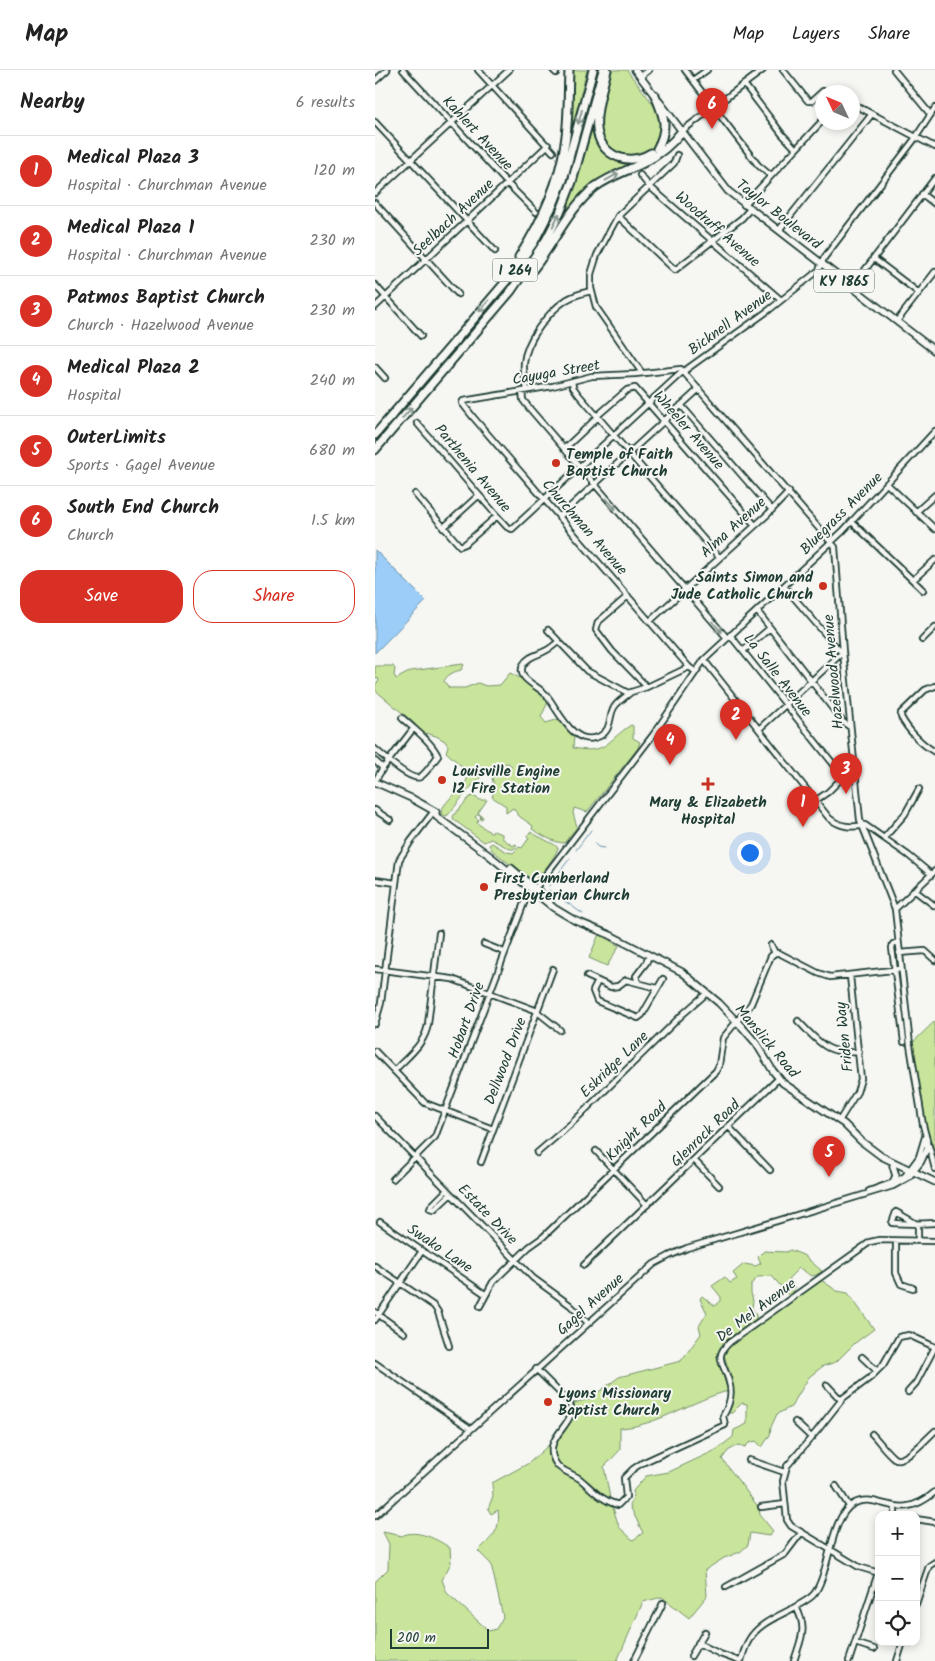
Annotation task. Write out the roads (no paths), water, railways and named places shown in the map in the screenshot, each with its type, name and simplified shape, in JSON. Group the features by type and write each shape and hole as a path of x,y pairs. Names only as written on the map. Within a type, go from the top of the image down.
{"highway":[{"path":"498,291 504,277 535,229 557,179 567,131 569,70"},
{"name":"I 264","path":"375,435 498,291 534,242 555,200 567,167 593,70"},
{"name":"I 264","path":"375,450 511,291 542,247 565,201 576,169 603,70"},
{"path":"607,70 596,119 596,128 599,140 610,152 628,159 647,156 682,132"},
{"path":"655,95 663,114 665,126 663,139 657,149"},
{"path":"511,291 525,279 539,262 575,209 590,192 608,179 649,160 682,132"}],"main road":[{"name":"Taylor Boulevard","path":"635,70 725,188 744,205 935,351"},
{"name":"Manslick Road","path":"375,782 411,798 440,814 487,849 534,890 556,905 599,930 682,972 737,1021 756,1043 779,1078 790,1089 839,1121 883,1160 893,1166 935,1182"},
{"name":"Manslick Road","path":"883,1160 935,1187"},
{"path":"893,1166 896,1176 893,1182"}],"street":[{"path":"375,81 387,70"},
{"name":"Kahlert Avenue","path":"403,70 536,212"},
{"path":"478,70 553,152"},
{"path":"375,193 509,70"},
{"path":"640,77 649,70"},
{"path":"685,70 758,165 771,176"},
{"path":"693,80 707,70"},
{"path":"682,132 763,70"},
{"path":"783,70 808,101 812,101 815,98"},
{"path":"894,70 930,114"},
{"path":"744,84 782,134 796,149"},
{"path":"860,108 935,147"},
{"name":"Bicknell Avenue","path":"509,529 512,529 683,371 781,300 820,269 824,258 917,137 935,108"},
{"path":"779,230 871,114"},
{"path":"375,122 495,251"},
{"path":"744,205 815,129"},
{"name":"Seelbach Avenue","path":"375,307 548,145"},
{"path":"641,373 599,313 591,290 591,274 618,216 674,163 677,155"},
{"name":"Woodruff Avenue","path":"640,175 649,186 781,300"},
{"path":"852,287 935,178"},
{"path":"922,194 935,204"},
{"path":"375,203 458,294"},
{"path":"618,216 675,270 742,218 750,209"},
{"path":"873,258 919,293"},
{"path":"897,321 935,272"},
{"path":"375,285 421,336"},
{"name":"La Salle Avenue","path":"591,290 573,296 563,302 533,336 523,363 525,391 523,400 685,589 743,651 843,776"},
{"path":"375,367 385,378"},
{"name":"Cayuga Street","path":"462,402 525,391 592,376 641,373 677,368 683,371"},
{"path":"683,371 833,542"},
{"path":"572,381 575,389 719,556"},
{"name":"Wheeler Avenue","path":"598,416 631,388 635,388 755,525"},
{"path":"559,516 699,389"},
{"name":"Churchman Avenue","path":"462,402 649,621 689,667 696,672"},
{"path":"681,405 772,510"},
{"path":"564,448 598,416"},
{"name":"Parthenia Avenue","path":"417,423 509,529"},
{"name":"Bluegrass Avenue","path":"534,890 653,734 704,660 833,542 935,431"},
{"path":"887,484 935,530"},
{"name":"Alma Avenue","path":"649,621 772,510 789,492"},
{"path":"415,494 460,546 465,544 497,516"},
{"path":"443,528 479,495"},
{"path":"916,512 935,495"},
{"path":"852,522 923,590"},
{"name":"Hazelwood Avenue","path":"833,542 837,562 849,727 861,826 895,908 907,1019 926,1139 925,1155 910,1173"},
{"path":"913,580 935,560"},
{"path":"759,729 843,652 838,650 784,586"},
{"path":"629,596 599,622 596,627 612,651 647,687"},
{"path":"757,611 843,722 849,727"},
{"path":"922,640 935,627"},
{"path":"743,651 770,628"},
{"path":"548,630 587,671 630,693"},
{"path":"558,642 525,662 523,674 527,680 544,692 571,730 579,736 592,738 602,734 608,728 615,706 630,693 689,667"},
{"path":"704,660 829,818 837,824 849,827 865,825 933,872 895,908"},
{"path":"935,686 927,689 901,713 901,718 923,744 935,752"},
{"path":"375,749 402,771 416,778 424,774 438,756 432,746 402,718"},
{"path":"375,782 383,768 413,729"},
{"path":"375,761 383,768"},
{"path":"815,801 828,792 843,776 854,768"},
{"path":"884,838 905,814 919,789"},
{"path":"375,810 390,820"},
{"path":"375,1024 380,1011 399,860 434,812"},
{"path":"375,880 396,883"},
{"name":"Hobart Drive","path":"393,1179 435,1137 521,908 534,890"},
{"path":"914,890 935,906"},
{"path":"394,1071 419,1046 425,1035 439,933"},
{"path":"898,942 892,946 904,1042"},
{"path":"484,944 504,952"},
{"path":"771,945 775,953 779,953 826,976 850,976 901,970"},
{"path":"899,953 925,951 935,960"},
{"name":"Knight Road","path":"480,1306 493,1282 515,1260 543,1237 716,1071 719,1065 723,1038 751,1004 771,956 775,953"},
{"path":"638,982 636,976 649,956"},
{"path":"375,969 452,979 537,1011 560,1030"},
{"name":"Dellwood Drive","path":"481,1162 553,969"},
{"path":"587,976 614,987 626,980 657,988"},
{"name":"Friden Way","path":"839,1121 859,1086 861,1074 850,976"},
{"path":"598,981 593,991 597,1002 638,1018 642,1015 663,979"},
{"name":"Eskridge Lane","path":"537,1152 572,1123 683,1014 707,993"},
{"path":"901,1020 907,1019"},
{"path":"798,1021 820,1043 829,1049 839,1052 859,1052"},
{"path":"375,1051 425,1103 493,1129"},
{"name":"Glenrock Road","path":"585,1265 779,1078"},
{"name":"Estate Drive","path":"375,1116 515,1260 538,1282 570,1305 588,1323"},
{"path":"729,1127 770,1170"},
{"path":"926,1139 935,1169"},
{"path":"596,1151 647,1205"},
{"path":"694,1160 719,1186"},
{"name":"Gagel Avenue","path":"868,1192 901,1179 910,1173"},
{"name":"Gagel Avenue","path":"375,1516 649,1268 676,1252 868,1192 893,1186 905,1180 910,1173"},
{"path":"447,1190 432,1204 430,1209 433,1210 451,1194"},
{"path":"917,1224 895,1212 892,1223 917,1224 935,1224"},
{"name":"Swako Lane","path":"380,1222 485,1294"},
{"path":"917,1224 918,1240"},
{"name":"De Mel Avenue","path":"536,1369 571,1405 572,1416 557,1433 553,1443 554,1458 557,1464 575,1475 609,1502 618,1505 626,1497 624,1478 633,1469 642,1463 725,1425 723,1416 731,1393 729,1380 720,1358 725,1346 865,1245 876,1240 935,1241"},
{"path":"896,1241 897,1278 901,1284 913,1288"},
{"path":"375,1320 377,1313 422,1251"},
{"path":"375,1266 436,1308 449,1346"},
{"path":"377,1313 403,1333"},
{"path":"875,1572 859,1567 801,1533 789,1523 783,1481 788,1464 812,1438 841,1400 883,1365 896,1341 901,1336 909,1335 935,1347 916,1383 909,1392"},
{"path":"863,1357 877,1371"},
{"path":"375,1363 471,1429"},
{"path":"827,1386 841,1400"},
{"path":"795,1422 812,1438"},
{"path":"872,1434 892,1456 900,1459 907,1456 935,1431"},
{"path":"749,1460 785,1472"},
{"path":"836,1486 849,1506"},
{"path":"698,1643 740,1661 748,1640 755,1631 815,1593 842,1515 849,1506 864,1501 895,1507 915,1505 924,1501 935,1492"},
{"path":"761,1507 785,1504"},
{"path":"894,1511 895,1507"},
{"path":"920,1520 935,1522"},
{"path":"726,1587 785,1554 801,1533"},
{"path":"917,1601 929,1566 935,1562"},
{"path":"849,1661 875,1582"},
{"path":"634,1661 663,1603"},
{"path":"794,1661 803,1628 800,1614 795,1607"},
{"path":"691,1656 705,1632"},
{"path":"855,1643 874,1649"},
{"path":"897,1661 902,1646"}],"water":[{"path":"375,550 426,601 375,653"}],"waterway":[{"path":"576,850 591,830"},
{"path":"595,844 598,847 604,848"},
{"path":"549,886 570,858"},
{"path":"549,890 583,914"}],"place":[{"name":"South End Church","path":"712,129"},
{"name":"Temple of Faith Baptist Church","path":"556,463"},
{"name":"Saints Simon and Jude Catholic Church","path":"823,586"},
{"name":"Medical Plaza 1","path":"736,740"},
{"name":"Medical Plaza 2","path":"670,765"},
{"name":"Louisville Engine 12 Fire Station","path":"442,780"},
{"name":"Mary & Elizabeth Hospital","path":"708,784"},
{"name":"Patmos Baptist Church","path":"846,794"},
{"name":"Medical Plaza 3","path":"803,827"},
{"name":"First Cumberland Presbyterian Church","path":"484,887"},
{"name":"OuterLimits","path":"829,1177"},
{"name":"Lyons Missionary Baptist Church","path":"548,1402"}]}
